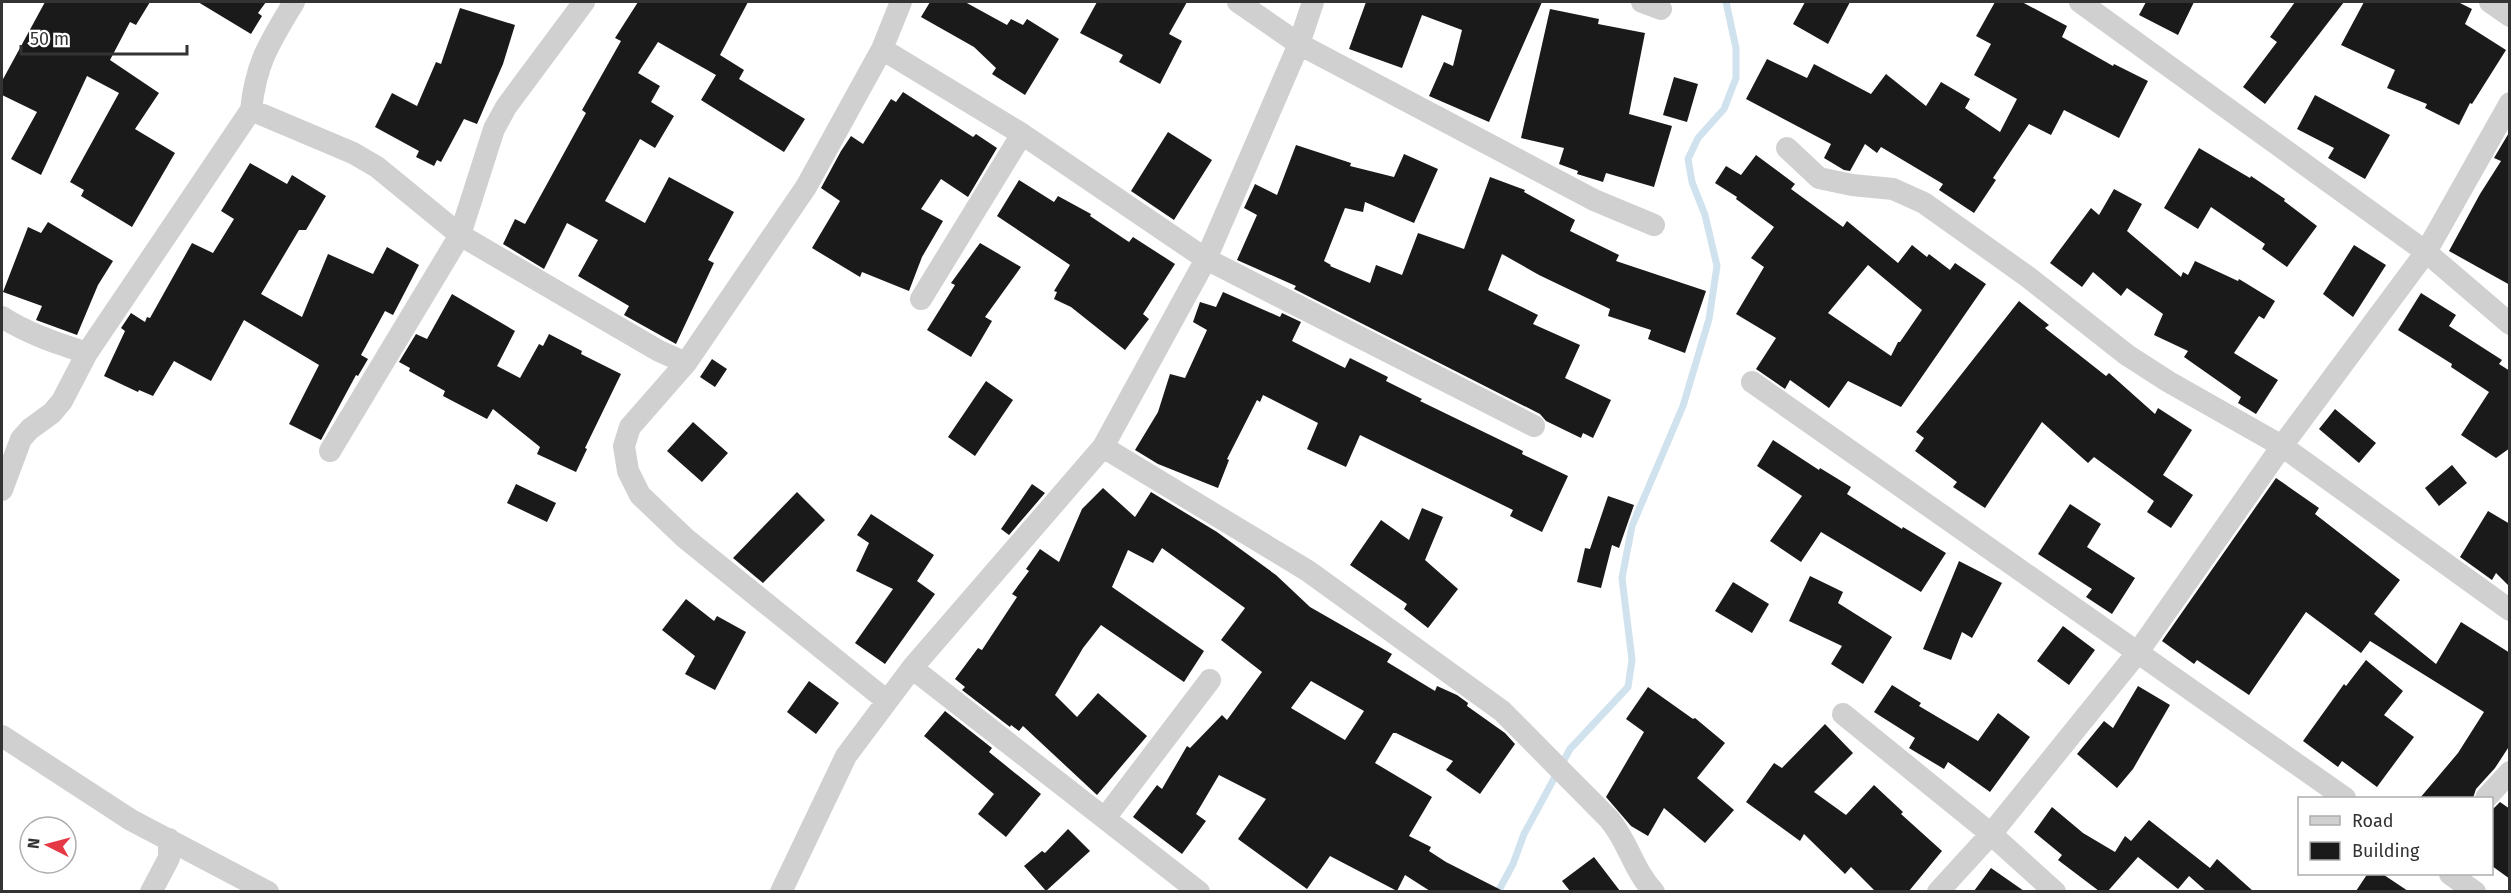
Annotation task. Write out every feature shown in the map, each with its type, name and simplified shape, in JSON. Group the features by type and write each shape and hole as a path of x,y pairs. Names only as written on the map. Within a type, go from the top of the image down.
{"street":[{"path":"2,490 21,439 30,429 52,413 62,401 87,353 250,110 254,83 265,51 294,2"},
{"path":"330,451 460,235 494,129 506,106 584,2"},
{"path":"887,702 685,538 640,495 628,471 624,446 630,427 686,363 806,187 882,50 901,2"},
{"path":"1238,2 1299,44 1594,200 1654,225"},
{"path":"781,891 846,756 912,668 1103,447 1206,259 1299,44 1313,2"},
{"path":"2080,2 2426,252 2510,324"},
{"path":"2490,2 2510,16"},
{"path":"882,50 1022,134 1206,259 1533,426"},
{"path":"1938,891 1991,834 2138,652 2282,446 2426,252 2510,103"},
{"path":"250,110 353,153 377,167 460,235 659,351 686,363"},
{"path":"921,299 1022,134"},
{"path":"1787,147 1819,178 1852,185 1893,189 1924,203 2028,277 2127,355 2169,382 2282,446 2510,610"},
{"path":"2,317 16,327 48,341 87,353"},
{"path":"1752,382 2344,797"},
{"path":"1103,447 1308,571 1502,711 1614,825 1629,850 1637,872 1654,891"},
{"path":"912,668 1199,891"},
{"path":"1105,818 1210,680"},
{"path":"1844,714 1991,834 2055,891"},
{"path":"2,736 97,799 268,891"},
{"path":"2487,797 2510,772"},
{"path":"151,891 169,858 169,839"},
{"path":"2453,875 2475,891"}],"building":[{"path":"45,2 150,2 136,25 130,22 110,60 159,93 135,129 175,153 132,227 81,196 84,190 70,182 119,93 87,76 41,175 11,159 37,112 2,95 2,81"},
{"path":"198,2 266,2 258,13 262,16 251,34"},
{"path":"638,2 748,2 720,55 744,70 739,79 805,119 784,152 701,100 716,75 658,42 638,73 660,86 651,102 674,116 655,148 640,139 605,201 645,223 669,177 734,212 708,260 714,263 676,344 624,315 629,306 578,276 598,240 567,223 544,269 503,244 515,219 525,224 586,113 582,110 621,41 615,38"},
{"path":"930,2 965,2 1007,25 1011,19 1023,25 1027,19 1059,39 1025,95 992,74 996,68 974,47 921,17"},
{"path":"1097,2 1187,2 1169,34 1182,41 1160,84 1119,62 1123,55 1080,33"},
{"path":"1366,2 1542,2 1489,122 1429,96 1444,62 1453,66 1462,30 1422,15 1402,68 1349,49"},
{"path":"1805,2 1850,2 1828,44 1793,24"},
{"path":"1995,2 2022,2 2067,26 2062,37 2113,66 2114,64 2148,81 2119,138 2064,110 2051,135 2029,124 1993,178 1996,180 1974,213 1939,190 1943,184 1881,147 1877,153 1865,144 1850,171 1844,170 1824,158 1831,144 1746,99 1767,59 1807,78 1814,64 1871,94 1886,74 1926,106 1941,82 1970,99 1965,108 2000,132 2017,99 1974,75 1991,44 1976,36"},
{"path":"2146,2 2194,2 2178,35 2139,15"},
{"path":"2295,2 2344,2 2265,104 2243,87 2277,42 2270,37"},
{"path":"2364,2 2458,2 2472,9 2465,24 2506,50 2472,104 2470,103 2459,125 2425,108 2427,104 2387,88 2395,70 2341,45"},
{"path":"460,8 515,25 503,64 477,124 464,119 441,162 437,160 434,166 416,157 419,151 375,127 392,93 417,106 436,62 441,64"},
{"path":"1550,9 1599,19 1598,24 1645,33 1629,114 1672,126 1654,187 1606,173 1603,182 1577,174 1578,171 1559,164 1564,148 1521,138"},
{"path":"1674,77 1698,84 1687,122 1663,115"},
{"path":"903,92 973,137 976,134 997,148 968,197 941,179 921,209 943,221 922,257 909,291 862,272 860,277 812,248 840,201 821,188 841,151 851,136 863,144 891,99 896,102"},
{"path":"2315,95 2390,135 2365,179 2328,158 2334,148 2297,129"},
{"path":"2510,131 2510,285 2449,251 2501,161 2494,158"},
{"path":"1168,132 1212,160 1174,220 1131,191"},
{"path":"1296,145 1351,163 1350,166 1394,177 1404,154 1438,169 1414,223 1365,202 1363,212 1345,208 1324,261 1330,266 1370,283 1376,265 1402,275 1418,233 1464,249 1490,177 1525,190 1524,192 1575,220 1570,231 1619,255 1616,261 1706,291 1685,353 1648,339 1651,330 1608,316 1610,309 1539,275 1502,254 1488,290 1538,315 1533,324 1580,345 1565,378 1611,400 1593,438 1583,433 1581,438 1546,421 1540,414 1294,289 1296,286 1237,260 1257,215 1244,208 1255,184 1277,195"},
{"path":"2199,148 2250,178 2251,176 2285,199 2284,201 2317,226 2287,267 2262,249 2265,244 2211,207 2198,229 2164,208"},
{"path":"1756,155 1795,184 1791,189 1843,227 1847,221 1898,263 1912,245 1927,257 1929,254 1950,270 1955,263 1986,284 1901,407 1848,381 1829,408 1790,380 1785,389 1756,369 1776,338 1736,314 1764,267 1751,258 1774,227 1736,199 1737,197 1715,183 1726,166 1741,175","holes":["1868,265 1922,310 1898,342 1891,356 1828,313"]},
{"path":"250,163 287,184 292,175 326,196 306,230 299,230 261,294 302,317 328,254 373,274 387,247 419,265 393,315 385,311 361,355 368,359 358,376 356,375 321,440 289,424 319,365 244,320 211,381 174,361 153,396 139,390 138,392 104,376 125,331 121,328 131,313 145,322 147,317 150,318 192,243 213,253 234,219 221,211"},
{"path":"1019,180 1054,202 1058,196 1091,214 1090,216 1129,242 1133,237 1175,264 1143,314 1149,319 1125,350 1071,307 1054,299 1057,292 1054,291 1070,265 997,216"},
{"path":"2114,189 2142,204 2127,231 2181,277 2183,272 2188,275 2195,261 2238,281 2239,279 2275,301 2264,319 2259,316 2234,353 2278,380 2256,414 2238,403 2241,397 2184,357 2188,351 2154,335 2163,314 2127,288 2121,296 2093,272 2082,287 2050,263 2091,208 2099,215"},
{"path":"48,222 113,261 98,285 77,335 36,320 42,306 3,292 28,227 41,233"},
{"path":"980,243 1021,267 985,317 992,321 971,357 927,330 955,285 951,283"},
{"path":"2354,245 2386,265 2353,317 2323,294"},
{"path":"1223,292 1280,317 1282,313 1301,322 1292,341 1345,368 1350,358 1388,377 1386,381 1422,399 1420,401 1523,451 1522,454 1568,476 1542,532 1510,516 1513,510 1360,435 1346,467 1307,449 1318,423 1263,395 1260,402 1257,400 1227,459 1229,460 1218,488 1158,464 1135,450 1158,412 1170,374 1185,378 1207,330 1193,322 1200,302 1216,307"},
{"path":"2421,293 2456,315 2449,326 2502,360 2499,364 2510,371 2510,448 2496,458 2461,435 2489,392 2451,367 2452,364 2398,330"},
{"path":"452,294 515,331 497,366 520,378 539,344 543,346 549,334 582,351 581,354 621,374 585,448 587,449 576,472 537,454 540,447 493,409 487,419 443,396 445,391 409,371 410,368 399,362 416,334 427,339"},
{"path":"2019,301 2049,325 2045,328 2106,376 2109,373 2155,414 2158,408 2192,430 2163,475 2193,495 2171,528 2147,512 2154,501 2094,457 2088,463 2042,422 1985,508 1953,487 1957,482 1915,451 1924,438 1916,432"},
{"path":"712,359 727,369 715,387 700,377"},
{"path":"986,381 1013,400 975,456 948,437"},
{"path":"2335,409 2376,443 2359,463 2319,429"},
{"path":"693,422 728,453 702,482 667,451"},
{"path":"1773,440 1819,470 1820,468 1851,487 1847,494 1902,529 1903,527 1946,553 1921,592 1821,532 1801,562 1770,541 1802,496 1757,466"},
{"path":"2452,465 2467,483 2439,506 2425,488"},
{"path":"2276,478 2319,508 2315,514 2400,580 2374,614 2436,664 2461,622 2510,653 2510,745 2495,768 2476,789 2473,797 2421,797 2458,753 2484,712 2370,641 2361,653 2306,612 2249,695 2197,660 2194,664 2162,641"},
{"path":"516,484 556,503 547,522 507,503"},
{"path":"1032,484 1045,493 1009,535 1001,529"},
{"path":"1103,488 1135,517 1151,492 1217,532 1276,575 1310,607 1392,654 1387,662 1435,691 1437,686 1457,695 1468,703 1467,706 1505,733 1515,744 1480,794 1446,770 1453,761 1396,733 1393,733 1375,763 1432,797 1409,836 1431,847 1429,851 1446,862 1503,891 1430,891 1405,875 1397,891 1330,856 1307,889 1238,839 1266,799 1219,775 1196,814 1206,821 1182,854 1133,817 1157,785 1162,789 1187,746 1190,748 1222,715 1227,720 1262,672 1221,640 1245,608 1162,548 1153,563 1128,550 1112,587 1204,651 1184,682 1101,625 1083,648 1055,695 1077,717 1098,693 1147,736 1097,795 1023,726 1019,731 1011,725 1010,727 962,690 965,687 955,679 978,648 982,650 1017,597 1012,594 1029,571 1026,569 1040,549 1059,562 1082,509","holes":["1311,681 1364,711 1345,740 1291,708"]},
{"path":"797,492 825,520 763,583 733,558"},
{"path":"1608,496 1634,505 1619,548 1612,545 1601,588 1577,582 1585,548 1590,549"},
{"path":"2070,504 2101,524 2087,547 2135,578 2112,614 2086,597 2092,589 2038,554"},
{"path":"1422,508 1443,517 1425,560 1458,589 1428,628 1404,609 1407,604 1350,565 1381,520 1409,540"},
{"path":"2488,511 2510,524 2510,587 2496,573 2492,580 2460,557"},
{"path":"871,514 934,555 917,581 935,594 885,664 855,643 893,589 856,571 869,543 857,535"},
{"path":"1959,561 2002,583 1972,638 1962,632 1951,660 1923,649"},
{"path":"1810,576 1843,592 1838,603 1892,637 1863,684 1831,664 1842,646 1789,621"},
{"path":"1733,582 1769,604 1752,633 1715,611"},
{"path":"686,599 714,621 717,616 746,632 715,690 685,674 695,656 662,630"},
{"path":"2063,626 2095,650 2069,685 2037,661"},
{"path":"2366,660 2403,691 2384,715 2414,737 2377,787 2342,761 2338,767 2303,741 2344,684 2346,686"},
{"path":"809,681 839,703 816,734 787,712"},
{"path":"1892,685 1921,703 1919,706 1978,741 1998,713 2030,737 1990,792 1948,762 1944,769 1909,748 1915,738 1874,712"},
{"path":"2138,686 2170,705 2133,769 2117,788 2077,754 2104,721 2113,728"},
{"path":"1648,687 1693,719 1695,718 1725,743 1697,778 1734,810 1705,843 1664,808 1648,836 1631,826 1606,797 1644,732 1626,719"},
{"path":"945,711 992,748 989,752 1041,794 1006,837 978,814 994,794 924,736"},
{"path":"1825,724 1853,753 1814,792 1846,815 1874,785 1903,812 1901,814 1942,851 1909,891 1875,891 1851,867 1845,874 1804,834 1800,841 1746,802 1774,763 1782,768"},
{"path":"2500,802 2510,809 2510,879 2493,867 2493,809"},
{"path":"2052,807 2083,833 2115,852 2125,836 2131,841 2149,820 2210,868 2217,859 2253,891 2206,891 2189,876 2178,889 2138,857 2108,891 2099,891 2058,860 2062,855 2034,832"},
{"path":"1068,829 1090,851 1046,891 1024,866 1042,851 1045,853"},
{"path":"1594,857 1620,891 1570,891 1562,881"},
{"path":"1991,868 2024,891 1974,891"},
{"path":"2367,875 2384,875 2408,891 2356,891"}],"waterway":[{"path":"1498,892 1513,864 1524,834 1570,749 1628,687 1632,660 1622,578 1632,526 1683,406 1709,319 1717,266 1705,215 1692,182 1688,159 1698,138 1724,109 1736,78 1736,48 1726,2"}]}
